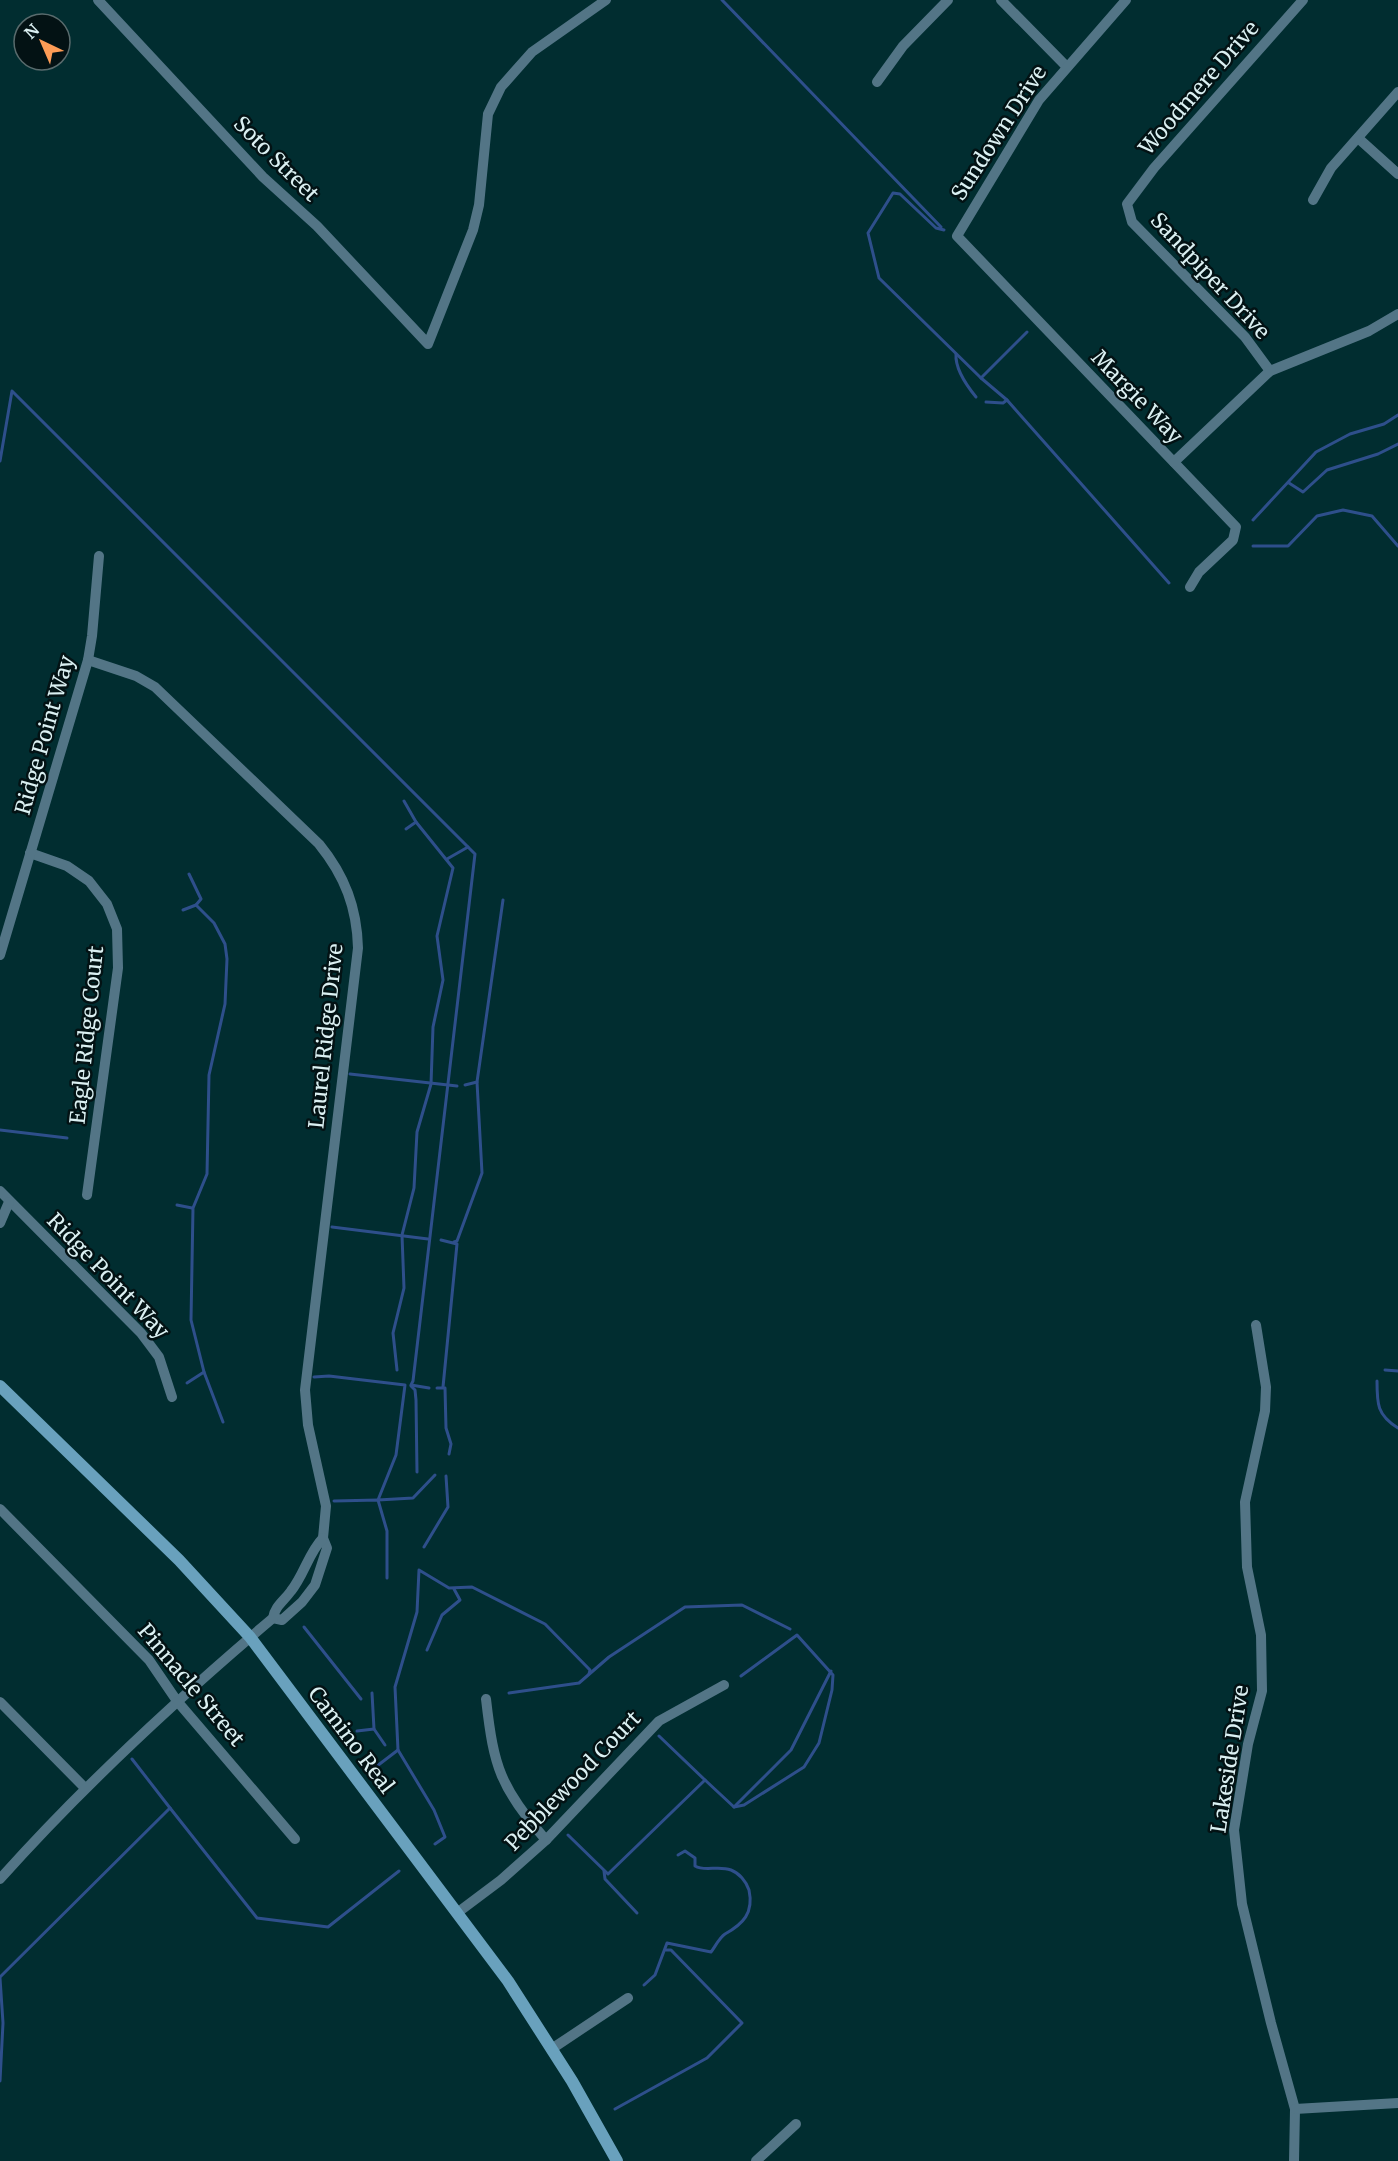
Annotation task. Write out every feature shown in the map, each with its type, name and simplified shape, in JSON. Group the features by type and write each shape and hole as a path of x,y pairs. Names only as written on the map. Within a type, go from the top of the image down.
{"main road":[{"name":"Camino Real","path":"0,1386 179,1560 250,1637 508,1981 552,2048 617,2161"}],"street":[{"name":"Soto Street","path":"98,0 263,177 317,226 428,344 473,230 479,205 488,114 501,87 532,52 606,0"},
{"path":"877,82 903,46 948,0"},
{"path":"1001,0 1066,66"},
{"name":"Sundown Drive","path":"957,236 1039,100 1066,66 1126,0"},
{"name":"Woodmere Drive","path":"1127,204 1154,168 1303,0"},
{"path":"1313,200 1331,168 1398,92"},
{"path":"1358,138 1398,174"},
{"name":"Sandpiper Drive","path":"1127,204 1132,222 1245,338 1270,371"},
{"name":"Margie Way","path":"957,236 1236,527 1233,540 1199,572 1190,587"},
{"path":"1174,462 1270,371 1369,331 1398,314"},
{"name":"Ridge Point Way","path":"0,955 88,660 99,556"},
{"name":"Laurel Ridge Drive","path":"88,660 136,676 172,701 319,844 335,863 352,901 357,924 358,948 305,1390 308,1425 326,1506 323,1538 327,1548 320,1576 309,1594 282,1620 273,1618"},
{"name":"Eagle Ridge Court","path":"30,853 67,866 89,881 107,904 117,929 118,968 87,1195"},
{"name":"Ridge Point Way","path":"0,1191 5,1205 152,1346 159,1357 172,1397"},
{"path":"0,1223 5,1205"},
{"name":"Lakeside Drive","path":"1256,1325 1266,1388 1265,1411 1245,1502 1247,1567 1261,1635 1262,1690 1248,1744 1234,1830 1242,1904 1294,2109 1294,2161"},
{"name":"Pinnacle Street","path":"0,1509 149,1659 177,1701 295,1839"},
{"name":"Laurel Ridge Drive","path":"0,1879 86,1788 177,1701 273,1618 274,1610 292,1590 316,1545 323,1538"},
{"path":"304,1571 320,1576"},
{"name":"Pebblewood Court","path":"457,1913 501,1880 546,1840 659,1720 724,1685"},
{"path":"486,1699 491,1746 498,1770 518,1808 546,1840"},
{"path":"0,1702 86,1788"},
{"path":"552,2048 628,1998"},
{"path":"1294,2109 1398,2103"},
{"path":"756,2161 796,2124"}],"waterway":[{"path":"722,0 941,227"},
{"path":"944,230 936,228 900,194 893,193 868,233 879,278 981,378 1027,332"},
{"path":"956,354 965,383 976,397"},
{"path":"981,378 1007,400 1169,583"},
{"path":"0,461 12,391 475,854 411,1385 429,1388"},
{"path":"986,402 1003,403 1007,400"},
{"path":"1253,520 1316,452 1350,434 1384,424 1398,415"},
{"path":"1289,483 1303,492 1327,470 1378,454 1398,444"},
{"path":"1253,546 1288,546 1317,516 1343,510 1372,516 1398,546"},
{"path":"397,1370 393,1333 404,1288 402,1235 414,1188 417,1132 431,1084 433,1027 443,980 437,936 453,868 416,822 404,801"},
{"path":"406,829 416,822"},
{"path":"447,859 468,847"},
{"path":"189,874 201,899 196,905 214,923 225,944 227,959 225,1004 209,1075 207,1174 193,1208 191,1320 204,1372"},
{"path":"454,1242 457,1241 482,1173 477,1082 503,900"},
{"path":"183,910 196,905"},
{"path":"350,1074 457,1086"},
{"path":"465,1085 477,1082"},
{"path":"0,1130 67,1138"},
{"path":"177,1205 192,1208"},
{"path":"332,1227 428,1239"},
{"path":"441,1240 457,1244 443,1387"},
{"path":"1385,1370 1398,1371"},
{"path":"187,1383 204,1372 223,1422"},
{"path":"314,1377 329,1376 405,1385 396,1455 378,1500 413,1498 435,1475"},
{"path":"1377,1381 1377,1396 1382,1413 1398,1428"},
{"path":"411,1386 415,1390 416,1400 417,1472"},
{"path":"437,1388 445,1388 446,1428 451,1444 449,1454"},
{"path":"424,1547 448,1507 446,1476"},
{"path":"334,1501 378,1500 387,1531 387,1578"},
{"path":"435,1844 445,1837 434,1810 398,1750 395,1687 417,1612 419,1570 449,1588 472,1587 545,1624 590,1670 589,1674"},
{"path":"427,1650 442,1615 460,1600 454,1589"},
{"path":"509,1693 579,1683 609,1657 685,1607 742,1605 790,1629"},
{"path":"304,1627 361,1699"},
{"path":"734,1807 744,1805 804,1767 819,1743 832,1690 833,1675 797,1635 741,1676"},
{"path":"568,1835 608,1874 705,1780 734,1807 791,1750 831,1671"},
{"path":"357,1731 374,1729 372,1693"},
{"path":"374,1729 385,1745"},
{"path":"659,1736 705,1780"},
{"path":"377,1766 398,1750"},
{"path":"0,1977 170,1808 132,1759"},
{"path":"170,1808 257,1918 328,1927 399,1871"},
{"path":"644,1985 655,1975 667,1943 711,1952 725,1934 742,1922 750,1905 749,1890 737,1873 721,1868 699,1868 695,1866 695,1858 685,1851 678,1855"},
{"path":"604,1871 605,1879 637,1913"},
{"path":"615,2109 707,2058 742,2023 671,1950 666,1950"},
{"path":"0,1978 3,2023 0,2081"}]}
